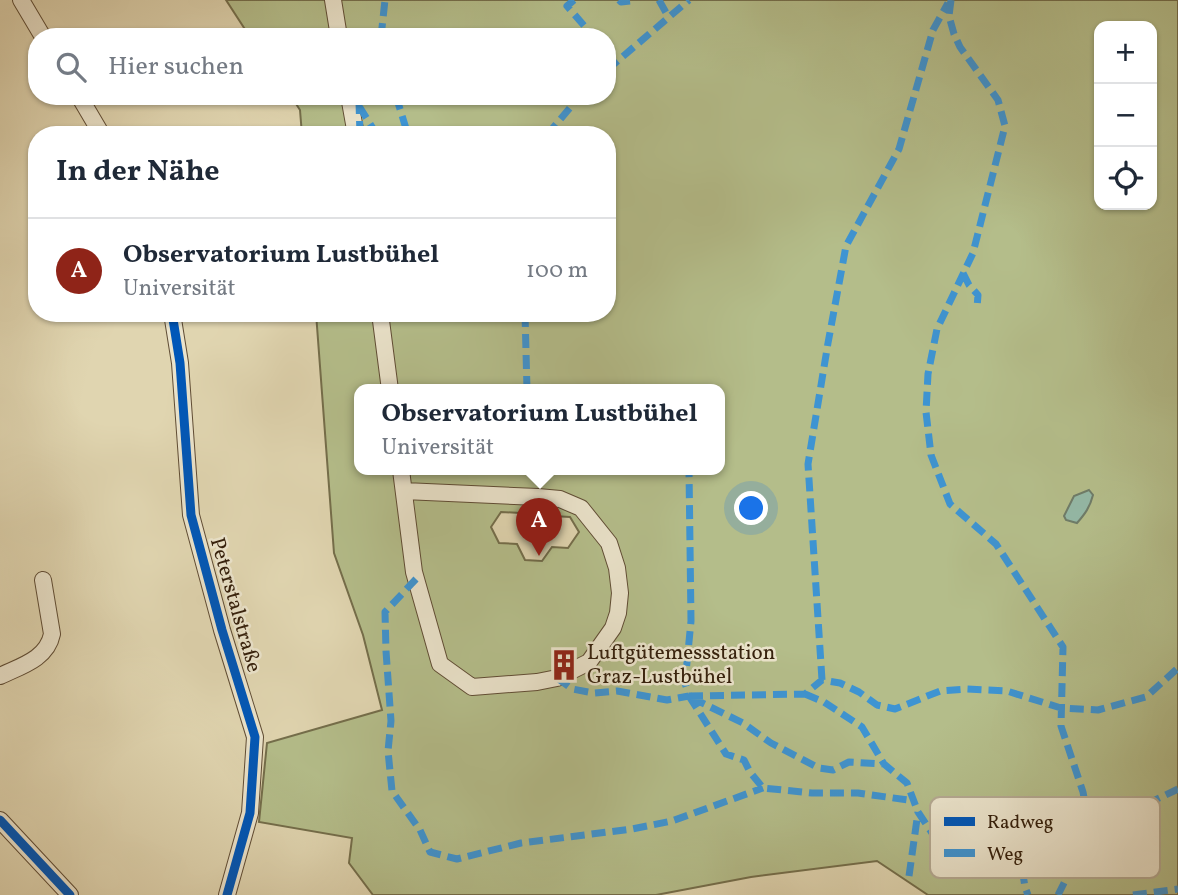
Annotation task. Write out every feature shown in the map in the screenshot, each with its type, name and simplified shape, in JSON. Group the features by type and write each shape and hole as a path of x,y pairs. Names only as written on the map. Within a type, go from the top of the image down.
{"street":[{"path":"21,0 38,28"},
{"path":"333,0 338,28"},
{"path":"84,105 97,126"},
{"path":"351,105 354,126"},
{"name":"Peterstalstraße","path":"173,322 180,363 191,515 255,737 250,813 230,888 216,895"},
{"path":"381,322 389,384"},
{"path":"402,475 414,572 440,664 472,687 557,678 589,662 612,628 618,613 620,593 617,568 609,543 581,508 560,499 404,491"},
{"path":"0,676 46,651 51,641 43,580"},
{"path":"0,820 70,895"}],"shaded area":[{"path":"226,0 1178,0 1178,895 928,895 877,861 751,877 656,895 373,895 349,863 352,838 259,822 267,743 382,710 363,635 334,553 317,322 616,322 616,126 301,126 297,105 616,105 616,28 244,28","holes":["501,512 520,513 526,528 532,521 541,522 544,529 553,516 570,517 579,532 568,548 552,547 542,561 525,560 517,544 499,543 491,527"]},
{"path":"1089,490 1093,495 1082,517 1077,523 1066,520 1064,516 1074,496"}],"marked path":[{"path":"382,28 385,0"},
{"path":"574,0 567,6 586,28"},
{"path":"619,0 630,1"},
{"path":"659,0 669,18"},
{"path":"616,62 689,0"},
{"path":"951,0 949,16 954,34 960,47 998,100 1005,126 973,253 937,329 928,374 926,412 931,455 950,504 996,544 1063,647 1061,726 1084,797"},
{"path":"822,680 808,464 846,246 899,149 933,30 948,3"},
{"path":"359,105 360,126"},
{"path":"399,105 405,126"},
{"path":"555,126 572,105"},
{"path":"359,106 371,126"},
{"path":"963,273 978,295 977,308"},
{"path":"525,322 527,384"},
{"path":"557,678 572,689 594,693 617,691 667,700 689,696 685,683 691,621 689,475"},
{"path":"416,579 385,612 391,721 388,751 392,791 420,830 430,852 457,859 521,843 632,829 672,821 763,788"},
{"path":"689,696 805,694 822,680 840,683 877,705 895,709 940,691 967,689 1007,691 1061,708 1098,710 1146,697 1178,668"},
{"path":"805,694 824,702 862,727 884,764"},
{"path":"689,696 726,754 744,760 763,788 812,793 858,793 915,801"},
{"path":"692,698 743,723 771,743 819,768 833,770 849,762 884,764 907,783 918,812 930,830"},
{"path":"1160,798 1178,789"},
{"path":"909,876 918,812"},
{"path":"1024,878 1028,895"},
{"path":"1058,895 1066,878"},
{"path":"1133,895 1178,889"}],"cycle path":[{"path":"173,322 180,363 191,515 255,737 250,813 227,895"},
{"path":"0,820 70,895"}],"place":[{"name":"Observatorium Lustbühel","path":"539,556"},
{"name":"Luftgütemessstation Graz-Lustbühel","path":"564,665"}]}
